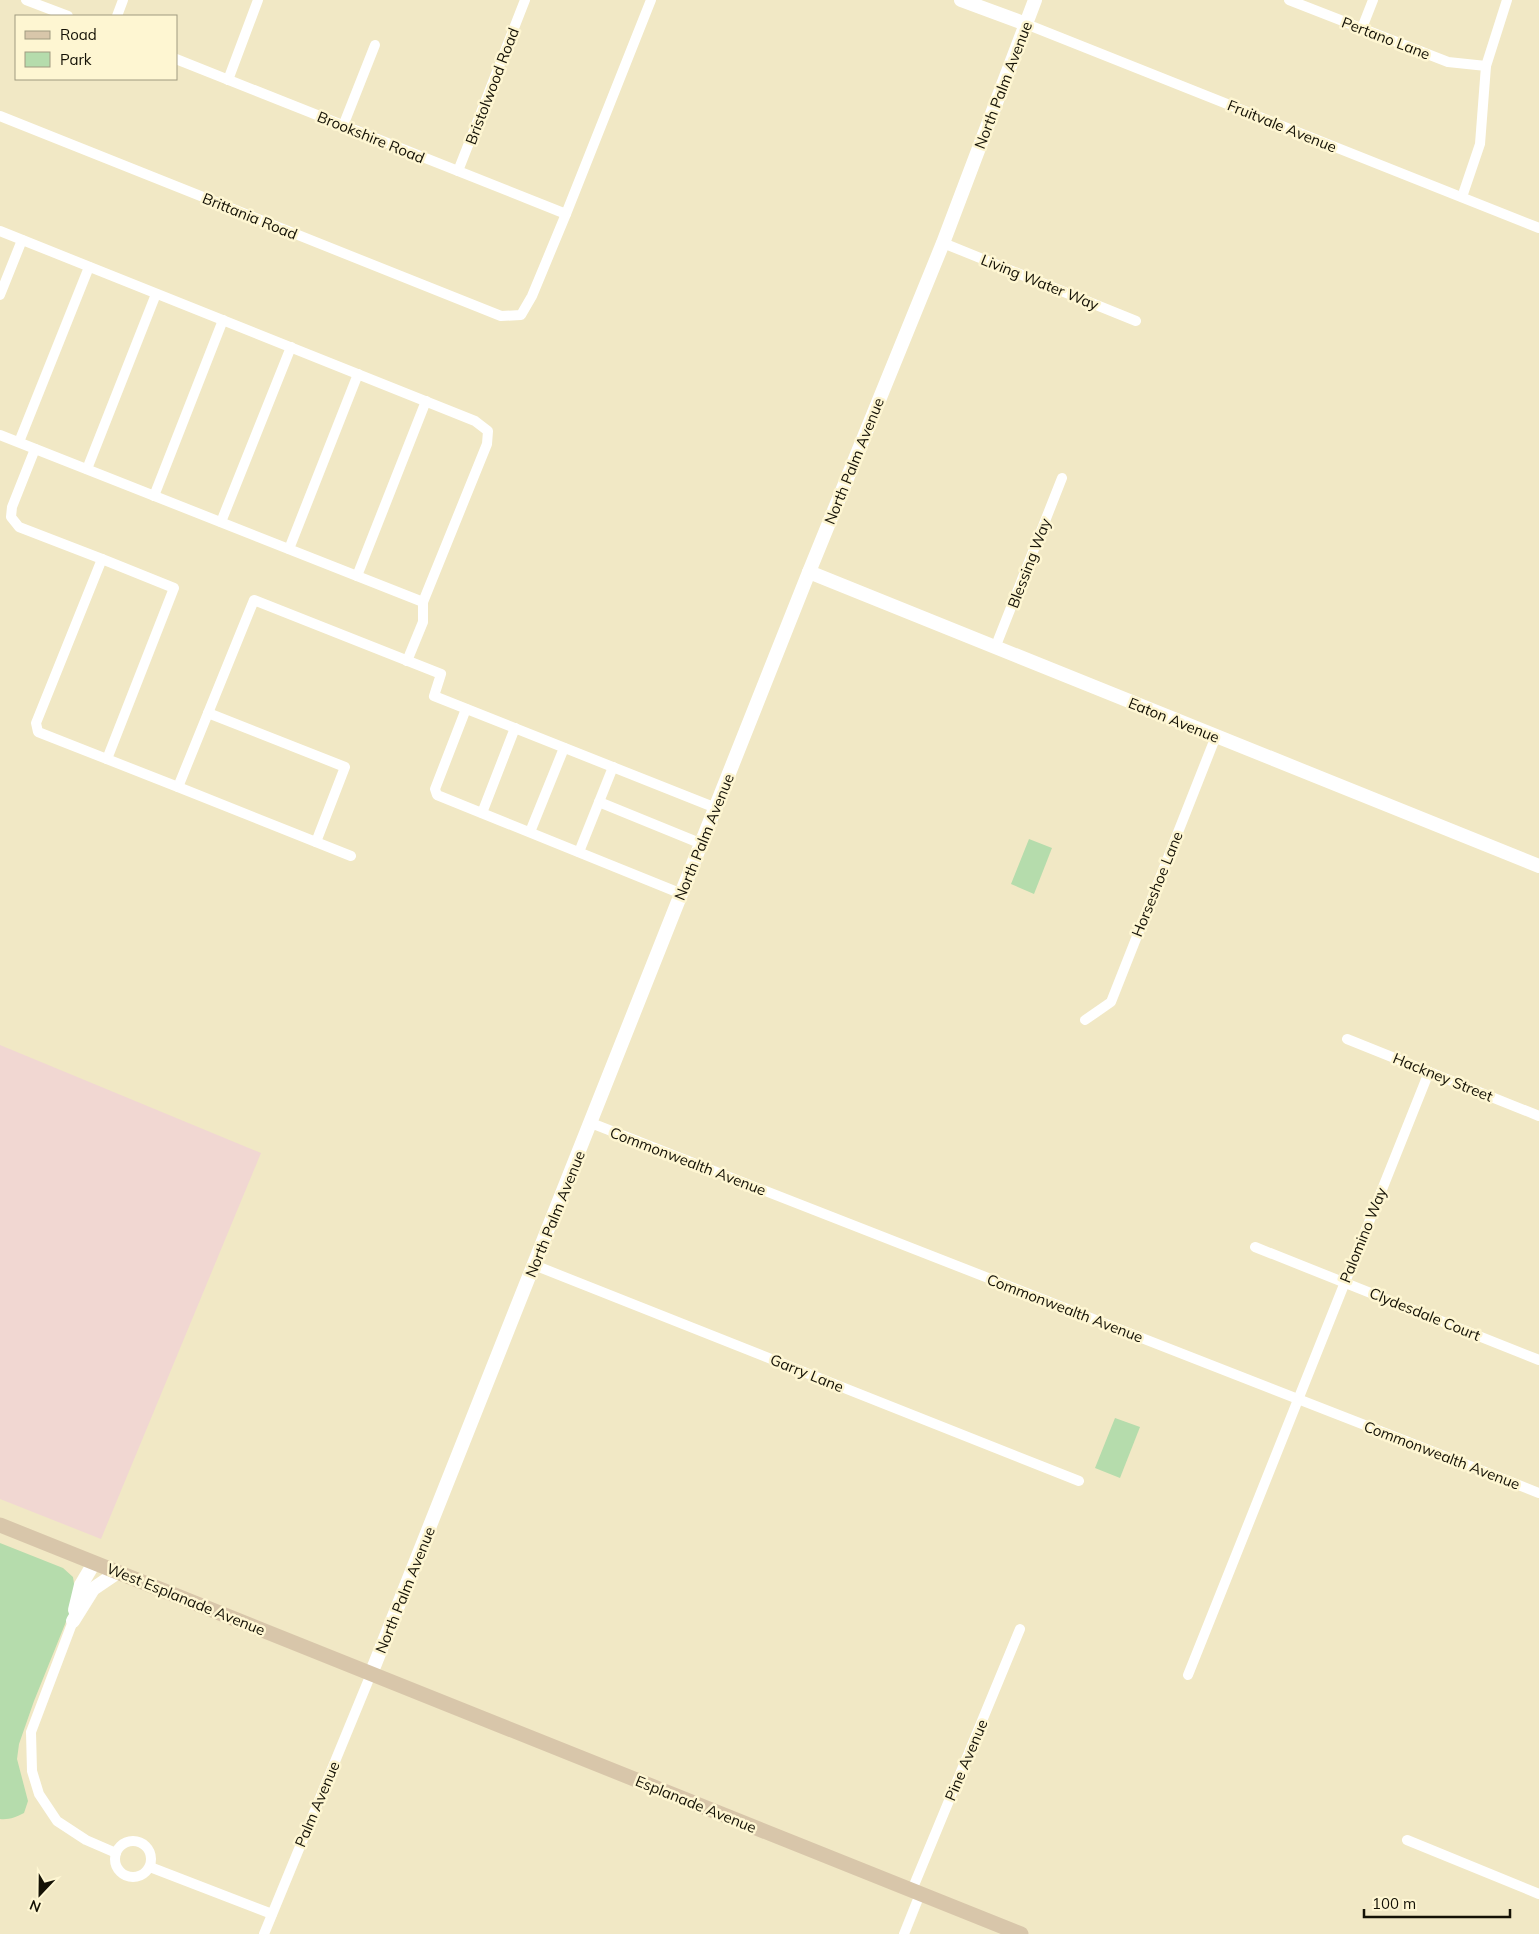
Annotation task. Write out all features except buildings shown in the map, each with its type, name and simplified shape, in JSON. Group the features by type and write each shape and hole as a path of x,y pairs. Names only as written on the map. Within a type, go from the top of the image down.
{"main road":[{"name":"West Esplanade Avenue","path":"0,1525 371,1674"},
{"name":"Esplanade Avenue","path":"371,1674 1022,1934"}],"street":[{"path":"26,0 65,15"},
{"path":"117,15 123,0"},
{"path":"228,80 258,0"},
{"name":"Bristolwood Road","path":"458,171 525,0"},
{"path":"566,214 651,0"},
{"path":"962,0 1026,24"},
{"name":"North Palm Avenue","path":"371,1674 809,572 943,243 1035,0"},
{"name":"Pertano Lane","path":"1288,0 1448,62 1486,66"},
{"path":"1362,28 1373,0"},
{"path":"1462,197 1480,144 1486,66 1507,0"},
{"name":"Fruitvale Avenue","path":"1026,24 1539,228"},
{"path":"343,126 375,45"},
{"name":"Brookshire Road","path":"178,60 566,214"},
{"name":"Brittania Road","path":"0,116 500,316 521,315 532,296 566,214"},
{"path":"0,232 476,421 488,431 487,444 423,602 423,622 407,661"},
{"path":"0,295 22,240"},
{"name":"Living Water Way","path":"943,243 1136,320"},
{"path":"19,442 88,267"},
{"path":"87,469 156,294"},
{"path":"154,496 223,320"},
{"path":"221,522 291,347"},
{"path":"289,549 358,374"},
{"path":"357,576 426,401"},
{"path":"0,435 423,602"},
{"path":"35,449 12,507 11,518 19,527 174,588 107,759"},
{"name":"Blessing Way","path":"995,648 1062,478"},
{"path":"102,559 36,723 38,732 351,856"},
{"name":"Eaton Avenue","path":"809,572 1539,866"},
{"path":"178,787 254,600 442,674 434,696 716,808"},
{"path":"466,709 435,789 437,795 682,894"},
{"path":"208,713 346,766 316,842"},
{"path":"482,813 515,728"},
{"name":"Horseshoe Lane","path":"1084,1020 1111,1002 1216,736"},
{"path":"530,832 564,748"},
{"path":"579,852 613,767"},
{"path":"599,802 702,844"},
{"name":"Hackney Street","path":"1347,1039 1539,1116"},
{"name":"Palomino Way","path":"1188,1675 1429,1072"},
{"name":"Commonwealth Avenue","path":"591,1123 1539,1493"},
{"name":"Clydesdale Court","path":"1255,1247 1539,1360"},
{"name":"Garry Lane","path":"534,1265 1079,1481"},
{"path":"94,1562 81,1585 73,1621 31,1732 32,1771 39,1794 57,1821 86,1840 116,1853"},
{"path":"73,1621 93,1589 118,1572"},
{"name":"Pine Avenue","path":"904,1934 916,1892 1020,1629"},
{"name":"Palm Avenue","path":"264,1934 371,1674"},
{"path":"1407,1840 1539,1894"},
{"path":"129,1841 140,1842 149,1850 151,1856 150,1867 146,1872 135,1878 123,1875 116,1865 116,1853 119,1848 129,1841"},
{"path":"150,1867 272,1914"}],"shaded area":[{"path":"0,1045 261,1153 101,1539 0,1499"}],"green space":[{"path":"1029,839 1052,848 1034,894 1011,884"},
{"path":"1115,1418 1140,1427 1120,1478 1095,1468"},
{"path":"0,1543 63,1568 73,1577 76,1597 34,1701 19,1744 17,1759 28,1801 24,1813 12,1818 3,1819 0,1819"}]}
